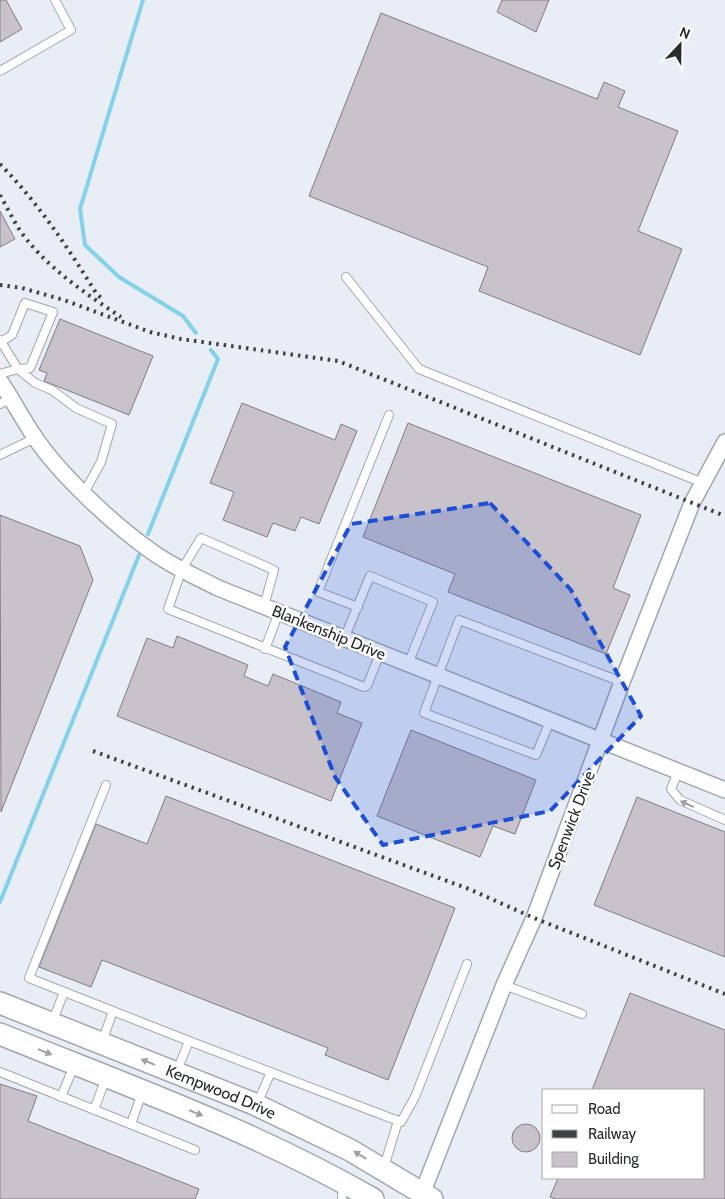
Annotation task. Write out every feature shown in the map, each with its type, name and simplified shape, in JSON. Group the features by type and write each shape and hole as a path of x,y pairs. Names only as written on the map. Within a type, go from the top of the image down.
{"main road":[{"name":"Kempwood Drive","path":"0,1003 257,1105 350,1150 425,1197"},
{"name":"Kempwood Drive","path":"0,1034 208,1117 343,1190 373,1199"},
{"path":"166,1100 176,1073"}],"street":[{"name":"Blankenship Drive","path":"0,381 6,401 35,438 104,513 150,551 218,588 600,742 725,790"},
{"name":"Spenwick Drive","path":"425,1197 504,985 534,918 622,682 692,503 725,442"}],"lane":[{"path":"0,71 72,30 55,0"},
{"path":"346,277 419,369 703,483"},
{"path":"0,374 18,369 30,368 53,312 25,303 12,335 1,341 18,369 36,383 52,390 76,408 112,424 100,462 84,493"},
{"path":"358,607 318,592 389,415"},
{"path":"0,456 35,438"},
{"path":"264,606 274,570 200,538 182,569 168,610 364,687 367,686 380,653"},
{"path":"344,639 370,576 433,602 408,664"},
{"path":"265,649 279,612"},
{"path":"550,721 536,755 424,713 459,620 622,682"},
{"path":"678,772 671,790 680,800 725,820"},
{"path":"106,785 29,978 401,1122 415,1097 467,964"},
{"path":"504,985 582,1014"},
{"path":"52,1024 64,992"},
{"path":"101,1043 112,1011"},
{"path":"176,1073 189,1041"},
{"path":"61,1097 74,1064"},
{"path":"0,1072 195,1150"},
{"path":"257,1105 271,1072"},
{"path":"94,1110 106,1077"},
{"path":"131,1124 143,1091"},
{"path":"383,1169 398,1121"}],"highlighted area":[{"path":"490,503 571,590 641,716 550,811 383,845 335,777 285,647 351,524"}],"building":[{"path":"0,0 6,0 22,29 0,42"},
{"path":"502,0 549,0 536,32 497,12"},
{"path":"381,13 597,99 604,82 625,91 618,107 678,131 638,231 682,249 640,355 479,291 488,267 309,196"},
{"path":"0,211 15,239 0,247"},
{"path":"60,319 153,356 129,415 44,381 47,373 39,370"},
{"path":"242,403 335,440 341,424 357,431 319,524 301,517 295,531 273,523 267,537 223,520 234,492 210,483"},
{"path":"408,423 641,515 613,588 630,595 606,654 448,592 455,574 363,537"},
{"path":"0,515 80,546 93,580 1,812"},
{"path":"177,636 248,665 244,676 268,686 273,674 341,702 337,713 362,723 331,801 117,716 147,638 173,648"},
{"path":"411,730 536,780 515,834 493,826 480,857 377,816"},
{"path":"166,796 455,908 388,1080 325,1055 328,1048 102,960 91,987 39,967 96,824 147,844"},
{"path":"637,797 725,832 725,957 594,905"},
{"path":"630,993 725,1030 725,1199 556,1199 550,1197 558,1179 705,1179 705,1089 592,1089"},
{"path":"0,1084 37,1096 28,1121 199,1189 195,1199 0,1199"},
{"path":"526,1124 536,1128 540,1138 536,1148 526,1152 516,1148 512,1138 516,1128"}],"waterway":[{"path":"143,0 80,209 85,245 119,277 183,316 196,333"},
{"path":"148,534 218,359 211,350"},
{"path":"0,902 139,555"}],"railway":[{"path":"0,164 39,210 63,242 96,293 103,300"},
{"path":"0,195 21,232 42,257 81,289 121,317"},
{"path":"0,285 22,288 64,300 150,332 181,339 338,361 725,516"},
{"path":"93,751 469,889 534,918 725,994"}]}
